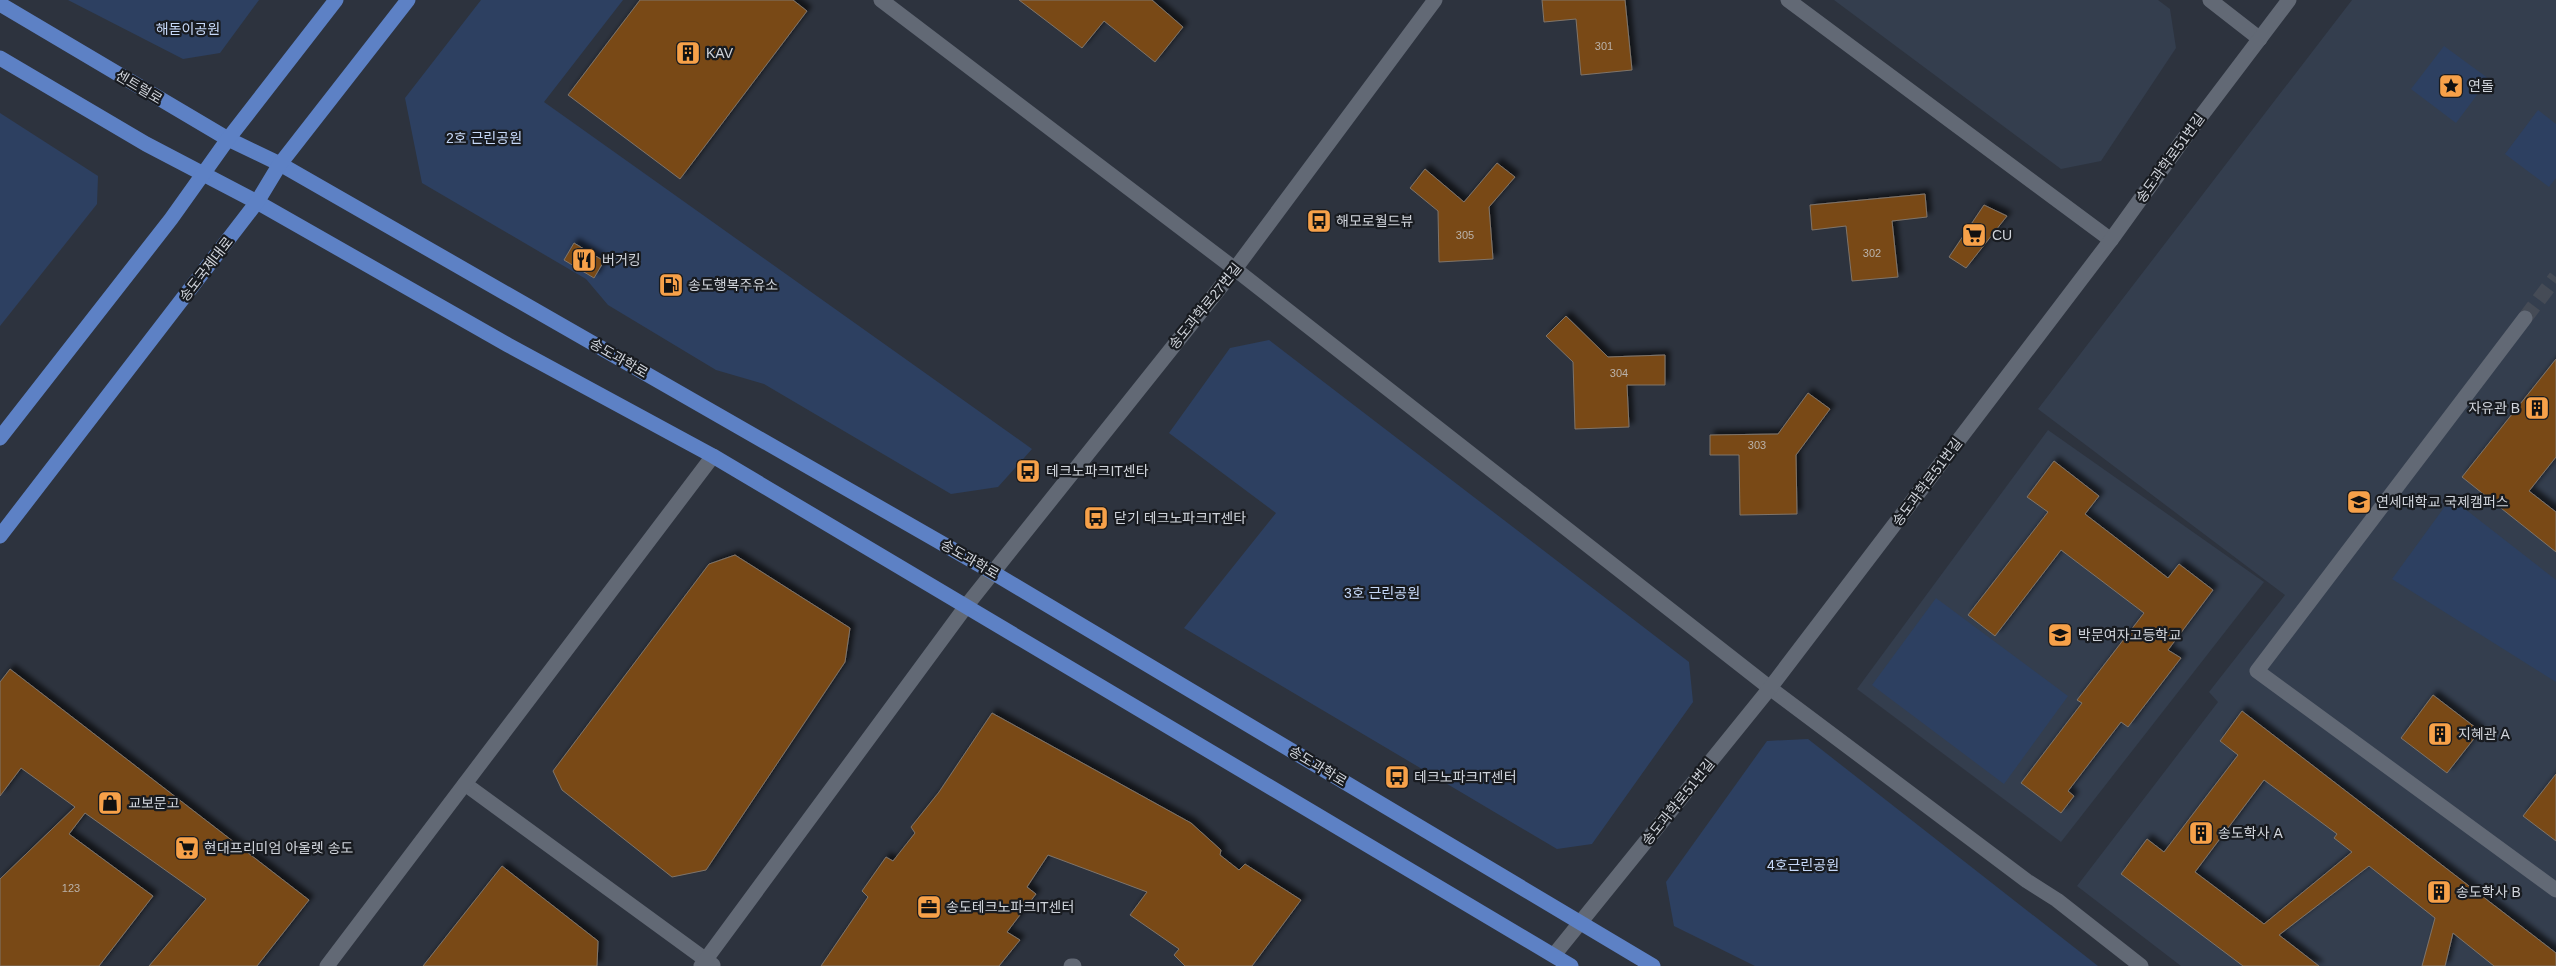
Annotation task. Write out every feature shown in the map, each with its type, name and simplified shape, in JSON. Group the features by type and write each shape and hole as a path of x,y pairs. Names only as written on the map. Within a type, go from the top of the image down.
{"main road":[{"path":"0,438 204,175 228,139 336,0"},
{"name":"송도국제대로","path":"0,536 257,202 280,164 408,0"},
{"name":"센트럴로","path":"0,4 228,139 280,164"},
{"path":"0,58 146,144 257,202 508,345 713,456 967,605 1572,966"},
{"name":"송도과학로","path":"280,164 992,572 1653,966"}],"street":[{"path":"881,0 1235,268 1770,688 2027,881 2057,900 2140,966"},
{"name":"송도과학로27번길","path":"707,964 967,605 1235,268 1435,0"},
{"path":"1788,0 2111,240"},
{"path":"2210,0 2260,39"},
{"name":"송도과학로51번길","path":"1554,956 1770,688 2111,240 2183,140 2289,0"},
{"path":"2525,318 2257,671 2556,890"},
{"path":"327,966 713,456"},
{"path":"465,784 707,964"}],"shaded area":[{"path":"1834,0 2158,0 2170,9 2176,48 2101,161 2061,169"},
{"name":"연세대학교 국제캠퍼스","path":"2352,0 2556,0 2556,966 2181,966 2077,886 2218,702 2209,692 2285,595 2038,409"},
{"name":"박문여자고등학교","path":"2048,430 2264,582 2061,842 1857,689"}],"green space":[{"name":"해돋이공원","path":"68,0 259,0 220,53 183,59"},
{"name":"2호 근린공원","path":"481,0 623,0 544,102 1032,449 998,487 951,494 764,384 716,370 608,305 586,279 422,183 405,98"},
{"path":"2444,46 2489,79 2456,123 2411,89"},
{"path":"2538,110 2556,124 2556,178 2549,187 2505,154"},
{"path":"0,113 98,176 97,204 0,326"},
{"name":"3호 근린공원","path":"1269,340 1689,662 1693,702 1592,844 1557,849 1184,628 1276,513 1169,433 1230,348"},
{"path":"2451,498 2556,580 2556,682 2392,579"},
{"path":"1936,598 2068,696 2004,784 1872,685"},
{"name":"4호근린공원","path":"1808,739 2098,966 1755,966 1674,926 1666,882 1767,741"}],"building":[{"name":"KAV","path":"640,0 793,0 807,11 680,179 568,95"},
{"path":"1019,0 1152,0 1183,27 1155,62 1104,21 1082,48"},
{"path":"1542,0 1625,0 1632,70 1581,75 1576,19 1544,22"},
{"path":"1497,163 1515,177 1489,207 1493,259 1439,262 1438,211 1410,188 1425,169 1464,202"},
{"path":"1925,194 1927,217 1892,221 1898,277 1852,281 1846,226 1812,230 1810,205"},
{"path":"1984,205 2007,216 1966,268 1949,257"},
{"name":"버거킹","path":"574,243 604,261 594,278 564,260"},
{"path":"1566,316 1608,357 1665,355 1665,385 1627,385 1629,427 1575,429 1573,362 1546,336"},
{"name":"자유관 B","path":"2556,359 2556,457 2529,491 2556,512 2556,552 2462,477"},
{"path":"1808,393 1830,409 1796,455 1797,514 1740,515 1739,455 1710,455 1710,435 1778,434"},
{"path":"2054,461 2099,496 2085,514 2168,578 2179,564 2213,590 2168,650 2181,658 2128,727 2121,722 2068,791 2074,796 2061,813 2021,783 2082,703 2077,700 2144,613 2061,550 1995,636 1968,615 2048,512 2027,497"},
{"path":"735,555 850,628 845,662 706,870 672,877 562,790 553,771 709,564"},
{"name":"현대프리미엄 아울렛 송도","path":"10,669 309,900 257,966 149,966 206,899 85,813 69,834 153,896 99,966 0,966 0,879 75,807 21,768 0,796 0,682"},
{"name":"지혜관 A","path":"2433,695 2480,731 2447,773 2401,738"},
{"path":"2242,711 2556,953 2556,966 2494,966 2453,933 2445,966 2422,966 2435,918 2369,866 2279,935 2319,966 2243,966 2121,874 2147,839 2164,852 2238,755 2220,741","holes":["2264,780 2337,834 2334,838 2352,852 2264,924 2195,872"]},
{"path":"992,713 1191,823 1221,850 1220,855 1239,870 1245,864 1301,900 1252,966 1185,966 1174,955 1179,949 1130,915 1147,892 1048,855 1027,887 1036,894 1007,932 1020,940 999,966 821,966 868,897 862,891 886,857 893,861 915,833 911,827 939,792"},
{"path":"2556,774 2556,841 2523,816"},
{"path":"502,866 598,941 597,966 423,966"}],"tunnel":[{"path":"2525,318 2556,277"}],"place":[{"name":"KAV","path":"688,53"},
{"name":"연돌","path":"2451,86"},
{"name":"해모로월드뷰","path":"1319,221"},
{"name":"CU","path":"1974,235"},
{"name":"버거킹","path":"584,260"},
{"name":"송도행복주유소","path":"671,285"},
{"name":"자유관 B","path":"2537,408"},
{"name":"테크노파크IT센타","path":"1028,471"},
{"name":"연세대학교 국제캠퍼스","path":"2359,502"},
{"name":"닫기 테크노파크IT센타","path":"1096,518"},
{"name":"박문여자고등학교","path":"2060,635"},
{"name":"지혜관 A","path":"2440,734"},
{"name":"테크노파크IT센터","path":"1397,777"},
{"name":"교보문고","path":"110,803"},
{"name":"송도학사 A","path":"2201,833"},
{"name":"현대프리미엄 아울렛 송도","path":"187,848"},
{"name":"송도학사 B","path":"2439,892"},
{"name":"송도테크노파크IT센터","path":"929,907"}]}
